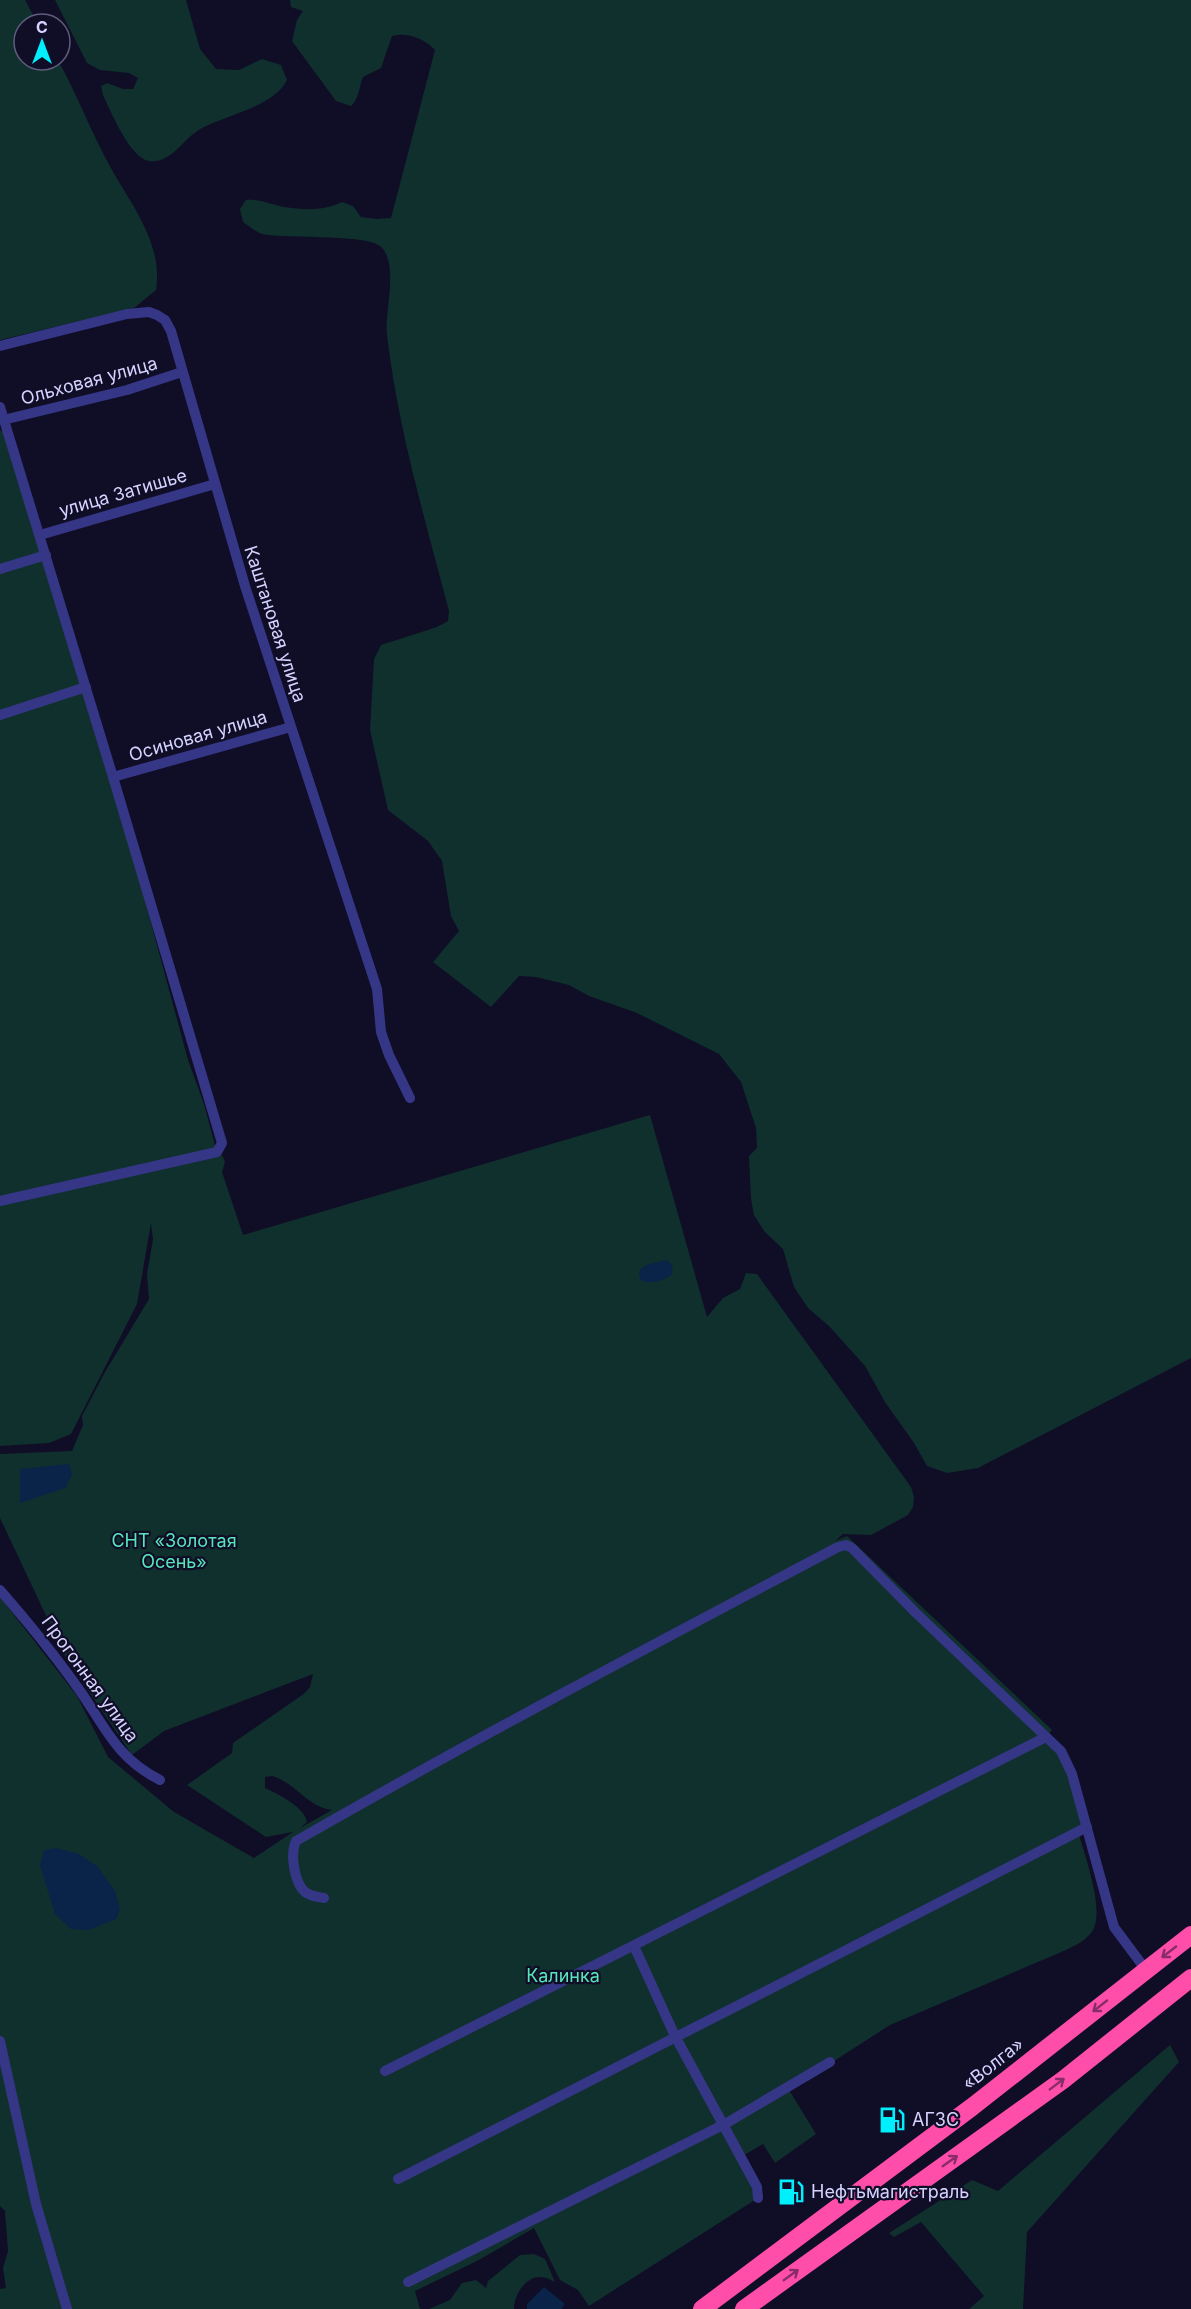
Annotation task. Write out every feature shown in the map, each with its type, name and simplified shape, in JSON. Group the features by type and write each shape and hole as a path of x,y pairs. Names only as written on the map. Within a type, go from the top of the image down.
{"highway":[{"name":"«Волга»","path":"702,2309 972,2107 1191,1935"},
{"path":"744,2309 1063,2080 1191,1978"}],"street":[{"name":"Каштановая улица","path":"0,346 127,314 149,312 157,315 168,326 245,586 377,989 381,1032 389,1055 410,1098"},
{"name":"Ольховая улица","path":"3,420 127,390 182,372"},
{"path":"0,406 222,1143 217,1152 0,1201"},
{"name":"улица Затишье","path":"40,535 215,484"},
{"path":"0,569 46,555"},
{"path":"0,715 86,687"},
{"name":"Осиновая улица","path":"113,777 291,727"},
{"path":"324,1898 306,1893 302,1887 292,1860 296,1841 399,1782 838,1547 846,1545 852,1548 916,1613 1060,1751 1072,1774 1114,1927 1146,1970"},
{"name":"Прогонная улица","path":"0,1590 78,1688 121,1752 135,1766 160,1780"},
{"path":"385,2071 1046,1737"},
{"path":"398,2179 1087,1827"},
{"path":"634,1947 675,2036 725,2124 757,2187 758,2198"},
{"path":"0,2042 36,2204 67,2309"},
{"path":"408,2282 725,2124 830,2062"}],"green space":[{"path":"0,0 25,0 32,12 12,12 12,72 64,72 104,155 149,236 157,271 156,290 134,308 0,340"},
{"path":"55,0 186,0 200,49 216,69 239,70 262,59 281,65 287,80 272,97 202,128 171,154 157,161 149,161 135,152 128,143 111,112 101,86 107,83 123,89 133,89 138,78 129,73 100,70 87,63 72,33 72,12 61,12"},
{"path":"290,0 1191,0 1191,1358 978,1468 947,1473 927,1466 885,1402 865,1366 829,1326 808,1308 794,1287 783,1249 764,1231 754,1215 749,1156 757,1148 756,1128 741,1082 719,1054 637,1013 589,996 569,985 536,977 519,976 491,1007 433,962 459,931 451,916 442,861 428,841 388,810 370,730 374,659 381,645 437,627 448,621 449,611 413,474 398,405 387,335 389,264 380,246 372,242 343,238 262,234 243,222 240,209 246,200 306,209 328,207 342,202 353,206 361,217 391,218 435,50 415,37 392,36 381,68 363,77 354,103 351,106 336,101 292,41 297,20 303,11 291,7"},
{"path":"0,430 3,432 138,875 188,1060 204,1104 216,1149 0,1198"},
{"path":"650,1115 707,1317 723,1298 740,1289 746,1273 757,1274 911,1487 914,1497 913,1507 908,1515 871,1535 843,1534 835,1541 847,1536 1052,1730 1046,1737 1061,1751 1087,1827 1078,1831 1093,1884 1097,1912 1095,1924 1088,1937 1059,1953 890,2025 789,2090 816,2134 775,2163 763,2144 741,2157 758,2198 589,2306 578,2290 560,2280 534,2228 477,2261 415,2291 420,2309 0,2309 0,2289 6,2288 3,2268 8,2251 5,2211 0,2206 0,1597 77,1696 108,1757 174,1812 254,1858 293,1832 266,1837 187,1785 232,1753 233,1743 305,1693 310,1687 313,1674 164,1731 132,1755 66,1658 0,1518 0,1454 72,1451 83,1425 82,1416 105,1372 149,1299 147,1274 153,1239 151,1223 137,1304 71,1434 49,1443 0,1446 0,1205 222,1155 225,1162 222,1172 243,1235","holes":["272,1776 280,1779 308,1800 332,1810 300,1828 307,1822 301,1811 265,1788 265,1777"]},
{"path":"1170,2045 1179,2062 1027,2232 1023,2309 969,2309 984,2296 921,2222 894,2237 889,2233 972,2180 998,2191"},
{"path":"534,2254 545,2259 555,2282 543,2277 525,2283 518,2293 514,2309 429,2309 450,2300 462,2283 476,2280 486,2288 488,2281 520,2255"}],"water":[{"path":"667,1260 672,1266 672,1274 657,1282 641,1280 640,1269 649,1264"},
{"path":"69,1464 72,1475 65,1488 20,1503 20,1469"},
{"path":"56,1848 79,1854 98,1867 115,1891 120,1910 116,1919 88,1930 71,1929 55,1914 40,1865 44,1850"},
{"path":"544,2287 565,2304 561,2309 527,2309 527,2304"}],"place":[{"name":"АГЗС","path":"892,2120"},
{"name":"Нефтьмагистраль","path":"791,2192"}],"park label":[{"name":"СНТ «Золотая Осень»","path":"174,1551"},
{"name":"Калинка","path":"563,1976"}]}
